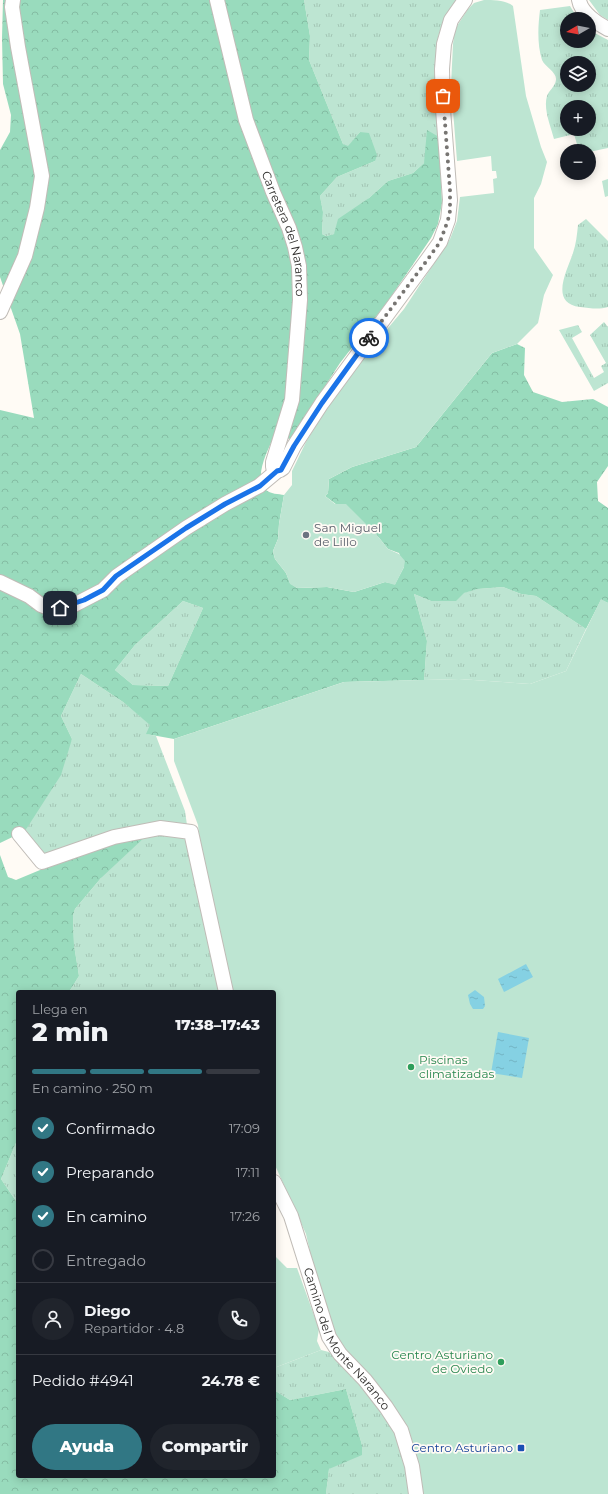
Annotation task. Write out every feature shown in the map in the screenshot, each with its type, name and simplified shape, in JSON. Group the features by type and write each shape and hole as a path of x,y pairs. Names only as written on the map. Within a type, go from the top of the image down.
{"street":[{"path":"0,312 25,256 37,208 42,176 18,47 12,7 13,0"},
{"name":"Carretera del Naranco","path":"217,0 246,120 273,192 289,228 299,266 300,300 292,400 273,462 273,467 277,471"},
{"path":"0,582 51,609 74,605 103,590 116,576 186,528 225,504 260,486 277,471 283,468 294,446 322,403 440,242 448,220 450,200 442,70 444,44 451,20 465,0"},
{"path":"579,0 587,13 596,22 608,29"},
{"path":"20,834 42,862 114,837 160,828 191,832 226,990"},
{"name":"Camino del Monte Naranco","path":"276,1186 291,1216 329,1337 340,1354 365,1380 386,1407 401,1430 412,1466 416,1494"}],"green space":[{"path":"3,0 304,0 310,36 309,60 343,144 348,146 360,132 369,133 377,155 375,161 337,177 320,196 323,212 322,234 326,236 334,234 338,219 369,198 388,181 413,173 424,163 427,130 439,137 442,203 438,224 431,238 388,301 340,363 291,439 274,437 271,442 265,456 261,471 261,478 262,485 266,490 272,493 284,495 278,539 273,551 275,559 286,573 290,583 297,588 327,587 354,592 385,582 395,584 404,567 399,553 388,549 376,534 325,496 328,493 329,479 352,467 416,447 492,353 517,344 525,348 524,375 533,392 562,402 593,399 608,407 608,466 597,482 598,501 608,508 608,603 601,600 586,629 536,596 521,594 503,587 478,589 464,593 456,601 431,601 414,594 427,641 424,680 344,682 174,739 146,734 150,725 123,702 81,674 61,716 72,739 61,775 25,831 0,843 0,410 34,418 20,334 0,277 0,150 10,132 11,115 3,84","holes":["183,601 203,608 168,686 133,685 115,670 135,645"]},
{"path":"304,0 456,0 443,23 436,49 439,137 424,163 413,173 388,181 334,234 326,236 322,234 323,212 320,196 337,177 375,161 360,132 348,147 343,144 309,60 310,36"},
{"path":"484,0 503,1 513,6 526,96 547,162 541,184 534,198 534,248 553,275 544,295 538,323 517,344 492,353 416,447 352,467 329,479 328,493 325,496 335,504 346,504 376,534 388,549 399,554 405,561 404,567 395,585 385,582 354,592 327,587 297,588 290,584 286,573 275,559 273,551 278,539 284,495 292,485 292,471 306,442 325,411 373,346 404,309 450,239 457,221 460,197 494,193 493,179 497,178 496,171 492,171 491,156 457,161 451,85 455,29 468,9 474,3"},
{"path":"589,0 608,0 608,20 600,15"},
{"path":"570,6 574,12 560,12 560,48 596,48 596,34 608,40 608,148 596,151 596,144 577,144 575,136 596,136 596,100 560,100 560,136 566,136 554,139 549,124 546,101 556,77 544,63 540,54 538,35 540,10"},
{"path":"608,179 608,196 605,197 602,181"},
{"path":"586,219 608,241 608,307 604,308 597,309 580,307 571,304 565,299 563,293 564,277 574,250 578,225"},
{"path":"604,322 608,327 608,383 594,391 559,330 578,325 582,332 572,338 594,378 604,372 601,366 606,363 590,335"},
{"path":"503,587 521,594 536,596 586,629 566,671 530,684 459,679 424,680 427,641 414,594 431,601 478,589"},
{"name":"Centro Asturiano de Oviedo","path":"601,599 608,603 608,1494 423,1494 418,1469 395,1408 358,1362 339,1343 330,1324 312,1267 306,1234 276,1167 276,990 233,990 197,844 199,834 198,825 174,761 174,739 344,682 459,679 530,684 566,671"},
{"path":"183,601 203,608 168,686 133,685 115,670 135,645"},
{"path":"81,674 123,702 151,725 147,734 156,736 185,811 187,825 186,838 222,990 70,990 79,976 74,945 73,916 75,909 101,878 117,838 49,867 42,862 25,831 72,739 61,716"},
{"path":"146,836 101,878 75,909 73,916 74,945 79,976 70,990 16,990 16,1143 1,1179 16,1201 16,1478 276,1478 276,1391 290,1400 346,1389 362,1445 362,1455 329,1469 326,1494 0,1494 0,855 8,877 16,880 117,838"},
{"path":"16,1143 16,1201 1,1179"},
{"path":"276,1257 287,1268 297,1268 319,1329 317,1341 321,1350 276,1367"},
{"path":"321,1350 329,1352 378,1402 398,1436 411,1494 326,1494 329,1469 362,1445 346,1389 290,1400 276,1391 276,1367"}],"water":[{"path":"526,964 533,977 504,992 498,979"},
{"path":"475,990 484,997 485,1006 483,1009 473,1009 470,1004 468,995"},
{"path":"498,1032 529,1038 522,1078 491,1073"}],"way so far":[{"path":"369,338 440,242 448,220 450,211 450,190 443,96"}],"place":[{"name":"San Miguel de Lillo","path":"306,535"},
{"name":"Piscinas climatizadas","path":"411,1067"},
{"name":"Centro Asturiano de Oviedo","path":"501,1362"},
{"name":"Centro Asturiano","path":"521,1448"}],"route":[{"path":"60,608 74,605 103,590 116,576 186,528 205,518 225,504 260,486 277,471 281,470 294,446 322,403 369,338"}]}
